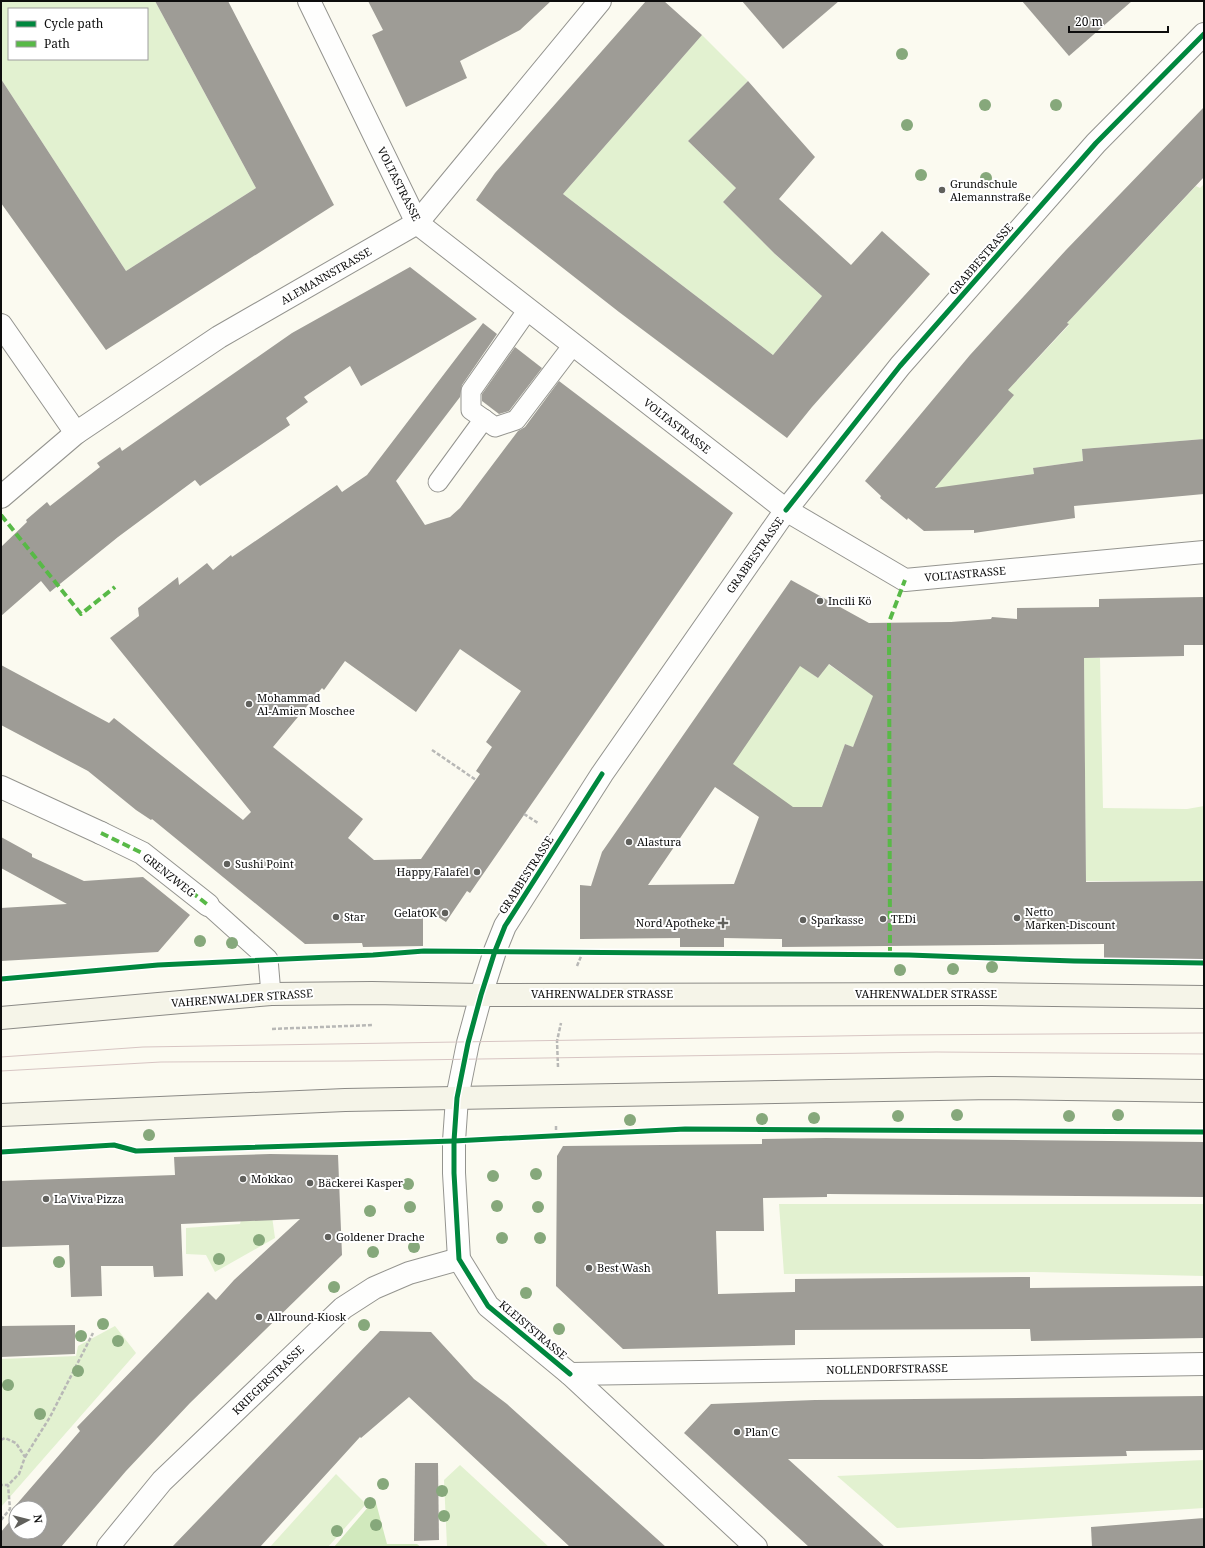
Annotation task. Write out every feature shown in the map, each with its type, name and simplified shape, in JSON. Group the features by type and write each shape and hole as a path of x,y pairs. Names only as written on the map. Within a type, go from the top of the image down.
{"main road":[{"name":"VAHRENWALDER STRASSE","path":"1,1018 271,994 372,992 481,995 981,994 1204,997"},
{"path":"1,1115 345,1100 992,1088 1204,1091"}],"street":[{"name":"VOLTASTRASSE","path":"309,1 417,223 527,311 786,510 905,580 1204,552"},
{"name":"ALEMANNSTRASSE","path":"1,497 76,433 219,337 417,223 600,1"},
{"name":"GRABBESTRASSE","path":"459,1259 454,1167 457,1098 468,1043 481,995 495,951 505,926 602,774 786,510 900,366 1096,143 1204,34"},
{"path":"1,325 76,433"},
{"name":"GRENZWEG","path":"1,787 142,853 208,905"},
{"name":"KRIEGERSTRASSE","path":"108,1547 162,1481 343,1308 374,1288 409,1273 459,1259"},
{"name":"KLEISTSTRASSE","path":"459,1259 488,1306 570,1374 756,1547"},
{"name":"NOLLENDORFSTRASSE","path":"570,1374 1204,1364"}],"lane":[{"path":"527,311 471,391 471,410 495,427 516,420 572,345"},
{"path":"438,482 484,419"},
{"name":"GRENZWEG","path":"208,905 268,959 271,994"}],"path":[{"path":"432,750 476,780"},
{"path":"556,1136 558,1097 557,1041 568,995 582,954"},
{"path":"272,1029 372,1026"},
{"path":"1,1485 8,1485 19,1474 25,1457 50,1417 93,1333"},
{"path":"1,1440 5,1438 16,1443 25,1457"},
{"path":"1,1520 10,1508 8,1485"}],"green space":[{"path":"1,1 155,1 256,188 126,271 1,79"},
{"path":"702,35 748,81 688,141 736,188 723,202 777,256 822,296 773,355 563,194"},
{"path":"1204,184 1204,439 1082,449 1083,461 1033,468 1034,474 1017,476 1018,481 953,501 931,483 1008,390 1069,325 1067,323 1196,186 1200,188"},
{"path":"1084,658 1100,658 1103,808 1187,809 1204,806 1204,881 1086,881"},
{"path":"798,664 818,678 828,664 875,697 853,747 845,744 835,771 831,807 791,807 730,763 785,688"},
{"path":"779,1204 1204,1204 1204,1276 1034,1272 784,1274"},
{"path":"271,1209 275,1238 215,1272 206,1255 186,1254 186,1228 240,1224 243,1212"},
{"path":"115,1326 136,1353 1,1507 1,1359 76,1356 78,1346"},
{"path":"1204,1460 1204,1508 897,1528 837,1476"},
{"path":"460,1465 549,1547 447,1547 444,1480"},
{"path":"336,1474 366,1504 328,1547 270,1547"},
{"path":"375,1499 387,1544 417,1544 421,1547 334,1547"}],"building":[{"path":"155,1 228,1 334,205 106,350 1,203 1,79 126,271 256,188"},
{"path":"368,1 551,1 520,30 460,61 467,78 406,107 372,35 383,30"},
{"path":"646,1 664,1 702,35 563,194 773,355 822,296 775,254 723,202 736,188 688,141 748,81 815,157 779,199 851,265 882,231 930,274 812,407 787,438 619,312 476,200 495,173"},
{"path":"742,1 839,1 783,49"},
{"path":"1022,1 1132,1 1069,56"},
{"path":"1204,107 1204,177 1067,323 1069,324 1008,390 1014,395 935,488 1034,474 1033,468 1083,461 1082,449 1204,439 1204,494 1074,506 1075,518 974,533 974,530 924,531 908,518 907,520 880,498 881,496 865,481 970,355 1066,250"},
{"path":"410,267 477,319 361,386 350,366 304,397 308,402 286,418 290,425 200,486 195,480 118,537 50,592 41,581 1,616 1,547 27,522 26,520 47,502 50,506 100,467 97,463 120,447 122,451 292,333"},
{"path":"483,323 497,334 462,385 460,397 396,481 425,525 450,517 460,508 518,431 525,427 559,381 733,513 470,893 467,891 446,922 423,907 423,946 363,947 362,943 305,944 152,819 151,820 136,810 88,771 1,725 1,665 109,723 114,718 243,820 251,812 110,638 139,616 138,608 178,577 179,585 207,563 213,570 231,555 232,557 337,485 342,492 367,475","holes":["460,649 521,691 486,742 492,747 476,771 480,774 421,859 374,860 348,838 363,819 273,747 322,688 324,690 345,661 416,712"]},
{"path":"515,347 542,368 509,411 499,414 482,401 482,394"},
{"path":"791,580 869,623 951,622 991,619 992,617 1017,619 1017,608 1099,607 1099,599 1204,597 1204,645 1184,645 1184,656 1084,658 1086,882 1204,881 1204,961 1104,961 1104,944 782,947 782,939 724,938 724,947 680,947 680,938 580,939 580,885 591,886 602,852","holes":["829,664 873,696 853,747 845,744 822,807 793,807 733,764 800,666 818,678","715,787 759,817 734,884 648,885"]},
{"path":"1,837 32,854 32,857 84,881 143,877 190,915 158,952 1,961 1,908 67,904 1,868"},
{"path":"826,1138 1204,1142 1204,1197 827,1194 827,1197 763,1198 764,1231 716,1231 718,1294 795,1292 795,1279 1030,1277 1030,1288 1204,1286 1204,1338 1031,1341 1030,1329 795,1330 795,1345 623,1349 556,1286 557,1156 563,1146 762,1144 762,1139"},
{"path":"270,1154 338,1155 342,1255 190,1403 126,1471 61,1547 1,1547 1,1532 8,1524 8,1540 48,1540 48,1500 20,1500 80,1431 77,1427 208,1292 216,1300 234,1280 300,1219 181,1224 183,1276 154,1277 153,1266 101,1266 102,1296 71,1297 69,1245 1,1247 1,1181 175,1175 174,1157"},
{"path":"75,1325 75,1354 1,1357 1,1326"},
{"path":"380,1331 431,1332 474,1379 507,1404 666,1547 570,1547 409,1397 361,1438 360,1437 260,1547 172,1547"},
{"path":"1204,1396 1204,1450 1126,1451 1127,1456 981,1459 788,1459 885,1547 809,1547 684,1433 711,1404 815,1400"},
{"path":"415,1463 438,1463 439,1540 414,1541"},
{"path":"1204,1518 1204,1547 1092,1547 1091,1527"}],"tram line":[{"path":"1,1057 143,1047 898,1035 1204,1033"},
{"path":"1,1071 161,1062 350,1061 936,1052 1204,1054"}],"marked path":[{"path":"1,515 81,614 115,587"},
{"path":"890,955 889,622 905,580"},
{"path":"101,833 142,853 208,905"}],"cycle path":[{"path":"786,510 900,366 1096,143 1204,34"},
{"path":"570,1374 488,1306 459,1259 454,1173 454,1141 457,1098 468,1043 481,995 495,951 505,926 602,774"},
{"path":"1,979 158,965 373,955 424,951 909,955 1074,961 1204,963"},
{"path":"1,1152 114,1145 136,1151 454,1141 685,1129 1204,1132"}],"place":[{"name":"Grundschule Alemannstraße","path":"942,190"},
{"name":"Incili Kö","path":"820,601"},
{"name":"Mohammad Al-Amien Moschee","path":"249,704"},
{"name":"Alastura","path":"629,842"},
{"name":"Sushi Point","path":"227,864"},
{"name":"Happy Falafel","path":"477,872"},
{"name":"GelatOK","path":"445,913"},
{"name":"Star","path":"336,917"},
{"name":"Netto Marken-Discount","path":"1017,918"},
{"name":"TEDi","path":"883,919"},
{"name":"Sparkasse","path":"803,920"},
{"name":"Nord Apotheke","path":"723,923"},
{"name":"Mokkao","path":"243,1179"},
{"name":"Bäckerei Kasper","path":"310,1183"},
{"name":"La Viva Pizza","path":"46,1199"},
{"name":"Goldener Drache","path":"328,1237"},
{"name":"Best Wash","path":"589,1268"},
{"name":"Allround-Kiosk","path":"259,1317"},
{"name":"Plan C","path":"737,1432"}]}
